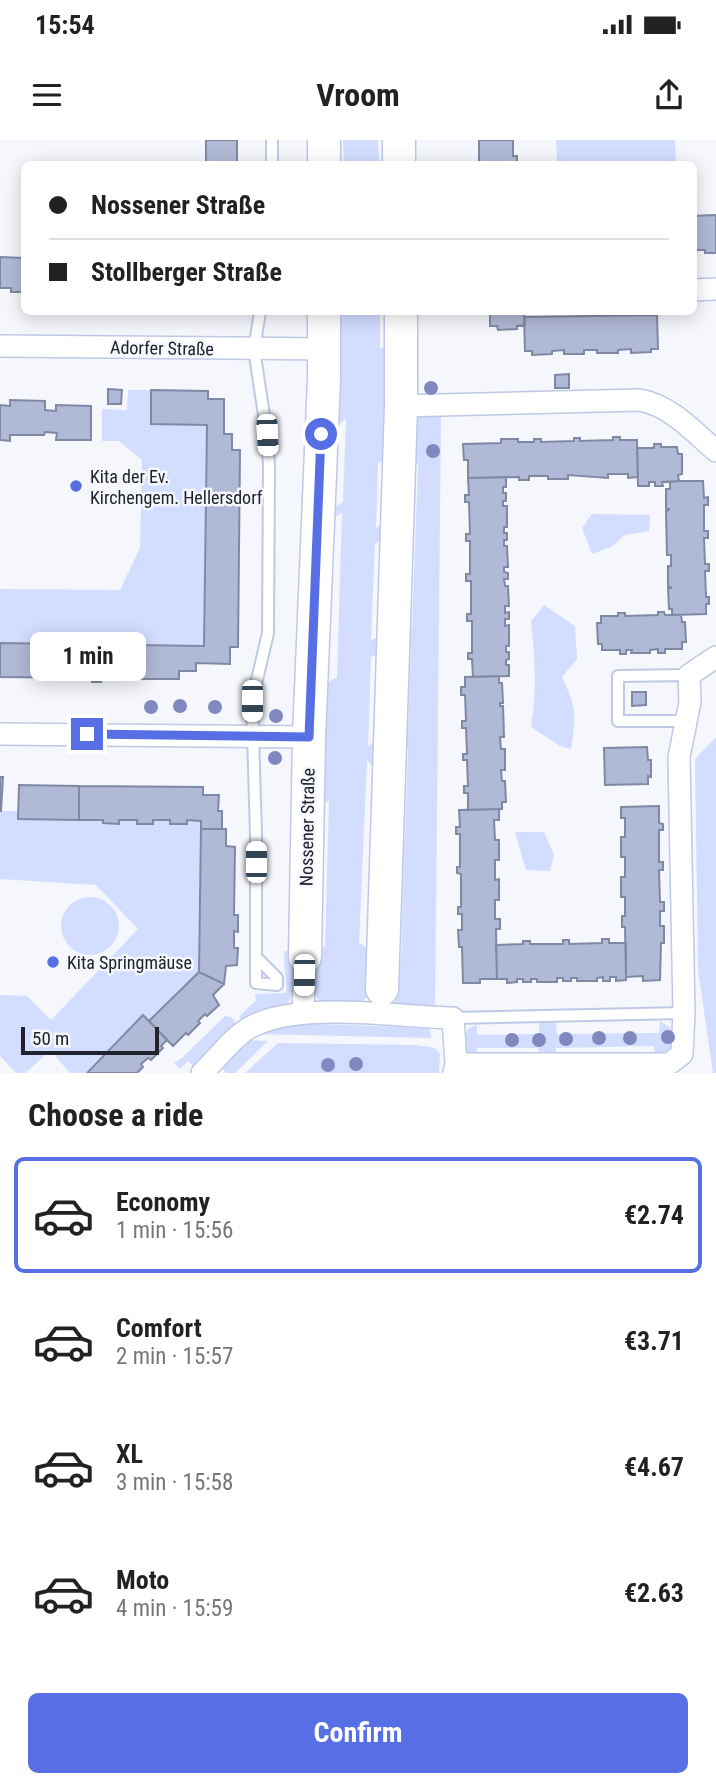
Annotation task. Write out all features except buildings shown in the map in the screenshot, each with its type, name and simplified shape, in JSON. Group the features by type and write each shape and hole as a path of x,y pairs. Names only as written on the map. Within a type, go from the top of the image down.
{"street":[{"path":"324,140 324,161"},
{"path":"399,140 399,161"},
{"path":"697,290 716,289"},
{"name":"Nossener Straße","path":"303,1013 309,737 324,315"},
{"path":"381,1002 401,406 401,315"},
{"name":"Adorfer Straße","path":"0,346 324,349"},
{"path":"401,406 640,400 667,409 716,451"},
{"path":"208,1071 247,1029 272,1019 381,1002 453,1018 455,1068 669,1064 682,1054 684,1013 679,757 690,702 689,675 716,656"},
{"path":"0,733 309,737"}],"lane":[{"path":"272,140 272,161"},
{"path":"257,958 252,701 268,633 269,480 267,435 254,349 260,315"},
{"path":"685,721 618,721 618,676 689,675"},
{"path":"453,1018 684,1013"}],"shaded area":[{"path":"343,140 378,140 379,161 344,161"},
{"path":"556,140 675,140 676,161 557,161"},
{"path":"331,315 380,315 380,349 392,342 391,456 378,463 376,528 388,522 388,536 375,544 371,640 383,635 383,651 371,657 368,746 379,739 379,773 367,760 359,943 371,951 370,993 360,1005 321,1003 310,987 312,956 325,946 329,801 318,806 322,686 337,677 342,513 327,521 328,512 343,502 346,419 331,429"},
{"path":"128,390 151,390 151,424 207,425 204,646 0,643 0,589 120,590 140,548 142,460 119,441 102,441 102,409 127,410"},
{"path":"429,413 441,413 435,1011 400,1008 389,992 389,963 401,963 404,855 393,854 393,840 405,839 408,749 397,748 398,732 408,732 411,646 400,645 401,628 412,628 418,464 407,463 414,419"},
{"path":"592,514 650,515 649,531 625,535 611,547 592,554 582,528"},
{"path":"544,605 575,626 577,659 562,677 574,712 571,749 560,746 531,727 535,674 531,621"},
{"path":"716,737 716,1073 713,1073 698,970 695,759"},
{"path":"0,811 18,811 19,819 103,820 104,823 119,824 119,820 137,820 137,824 153,824 153,820 170,820 171,824 186,824 187,820 201,821 199,972 149,1021 143,1016 85,1073 70,1073 52,1052 48,1052 26,1073 16,1073 0,1056 0,995 27,996 51,1020 138,929 96,885 0,879"},
{"path":"515,832 544,832 554,855 550,871 526,870"},
{"path":"84,897 96,897 111,905 119,920 119,932 111,947 96,955 84,955 69,947 61,932 61,920 69,905"},
{"path":"284,951 295,952 294,985 287,1004 245,1023 239,1017 256,1000 255,994 286,993"},
{"path":"225,1016 231,1017 240,1028 196,1069 188,1061 180,1069 174,1063"},
{"path":"660,1021 670,1027 675,1042 667,1053 655,1057 654,1046 556,1048 556,1058 539,1059 538,1048 477,1048 476,1060 464,1052 462,1037 469,1028 477,1025 477,1035 539,1034 539,1023 556,1023 557,1034 659,1033"},
{"path":"292,1023 430,1028 431,1038 257,1034"},
{"path":"248,1040 268,1041 235,1073 226,1073 221,1067"},
{"path":"278,1043 416,1045 435,1048 440,1054 439,1073 245,1073"}],"place":[{"name":"Kita der Ev. Kirchengem. Hellersdorf","path":"76,486"},
{"name":"Kita Springmäuse","path":"53,962"}],"route":[{"path":"87,734 309,737 321,434"}]}
